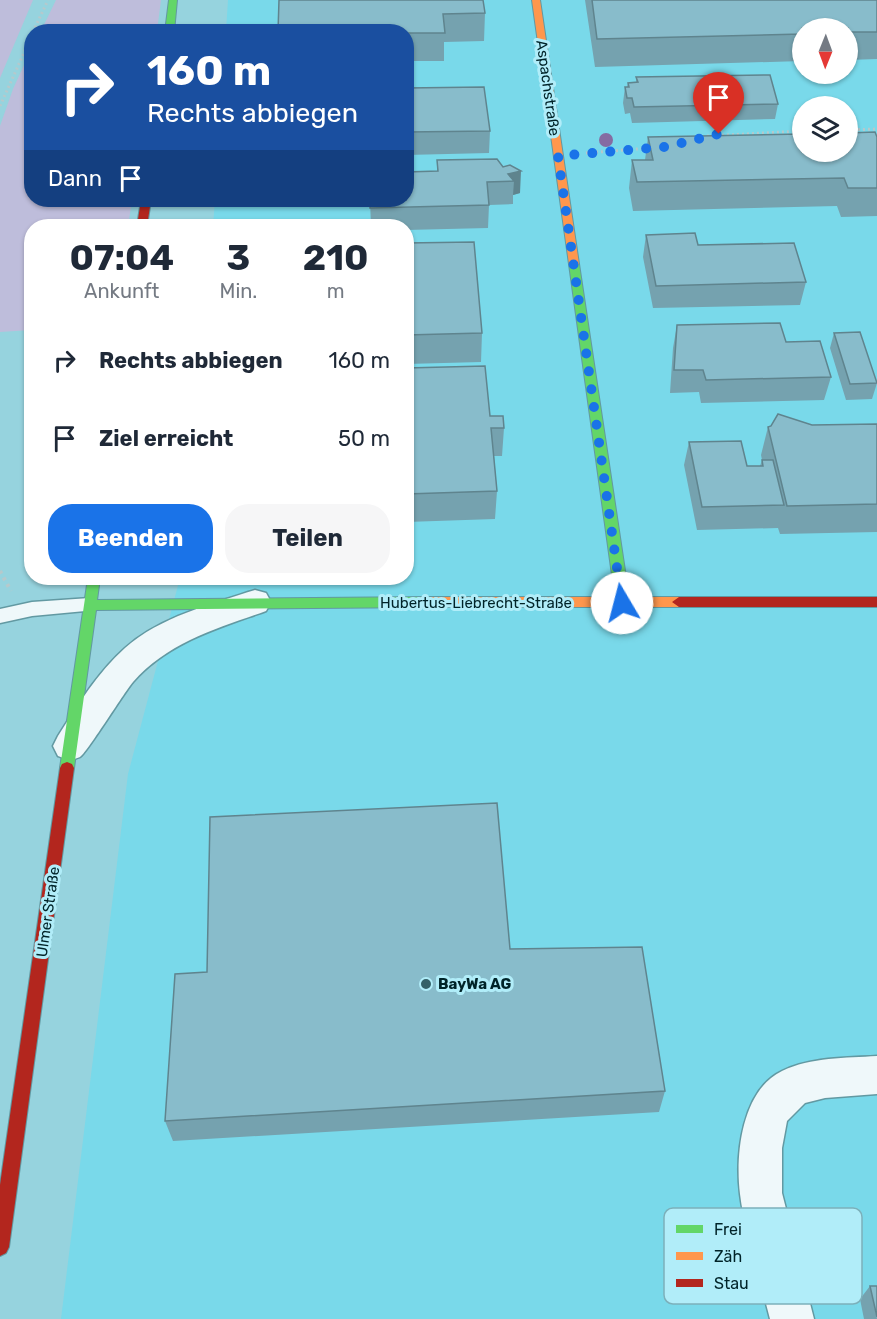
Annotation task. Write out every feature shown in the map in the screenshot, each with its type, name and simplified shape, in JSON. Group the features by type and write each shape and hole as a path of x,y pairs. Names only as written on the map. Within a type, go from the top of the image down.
{"street":[{"path":"170,24 173,0"},
{"name":"Aspachstraße","path":"536,0 622,603"},
{"name":"Ulmer Straße","path":"0,1247 93,585"},
{"name":"Hubertus-Liebrecht-Straße","path":"70,746 110,685 137,656 167,636 255,602"},
{"name":"Hubertus-Liebrecht-Straße","path":"90,605 255,602 877,602"},
{"path":"764,1208 760,1193 761,1148 768,1111 794,1086 825,1079 877,1075"},
{"path":"788,1304 792,1319"}],"lane":[{"path":"0,616 32,609 90,605"}],"path":[{"path":"36,24 48,0"},
{"path":"0,106 24,51"},
{"path":"858,130 877,129"},
{"path":"697,139 719,134 792,131"},
{"path":"558,156 653,148"}],"shaded area":[{"path":"0,0 33,0 0,78"},
{"path":"56,0 161,0 158,24 44,24"},
{"path":"228,0 877,0 877,1319 61,1319 128,774 178,585 414,585 414,219 214,219 214,207 414,207 414,24 226,24"},
{"path":"24,65 24,207 131,207 129,219 24,219 24,330 0,332 0,126"}],"building":[{"path":"279,0 483,0 485,13 443,14 445,33 414,33 414,24 278,24"},
{"path":"592,0 877,0 877,32 858,32 858,18 792,18 792,34 597,39"},
{"path":"770,75 778,104 634,107 632,98 627,98 625,87 629,87 628,83 638,82 636,77"},
{"path":"484,87 490,131 414,132 414,88"},
{"path":"875,132 877,137 877,188 848,188 844,178 637,182 632,160 653,160 648,137 792,134 792,162 858,162 858,133"},
{"path":"497,159 503,167 510,165 521,171 508,174 514,181 487,182 489,205 414,207 414,172 438,171 437,160"},
{"path":"695,233 698,245 794,243 806,282 656,286 646,235"},
{"path":"474,242 482,333 414,335 414,243"},
{"path":"780,323 786,342 820,341 831,377 706,380 703,370 674,370 677,325"},
{"path":"860,332 877,383 850,384 834,333"},
{"path":"485,366 490,416 503,416 504,428 491,428 497,491 414,494 414,368"},
{"path":"778,414 812,425 877,424 877,504 787,506 768,427"},
{"path":"741,441 747,466 763,466 762,460 773,460 784,505 702,507 689,442"},
{"name":"BayWa AG","path":"497,803 510,949 642,947 665,1091 165,1121 175,974 207,972 210,817"},
{"path":"870,1286 877,1286 877,1317"}],"traffic: fast":[{"path":"170,24 173,0"},
{"path":"574,264 623,604"},
{"path":"67,768 93,585"},
{"path":"90,605 432,602"}],"traffic: slow":[{"path":"536,0 574,264"},
{"path":"432,602 679,602"}],"traffic: jam":[{"path":"143,219 145,207"},
{"path":"679,602 877,602"},
{"path":"0,1247 67,768"}],"place":[{"name":"BayWa AG","path":"426,984"}],"route":[{"path":"622,603 558,156 665,147 719,134"}]}
